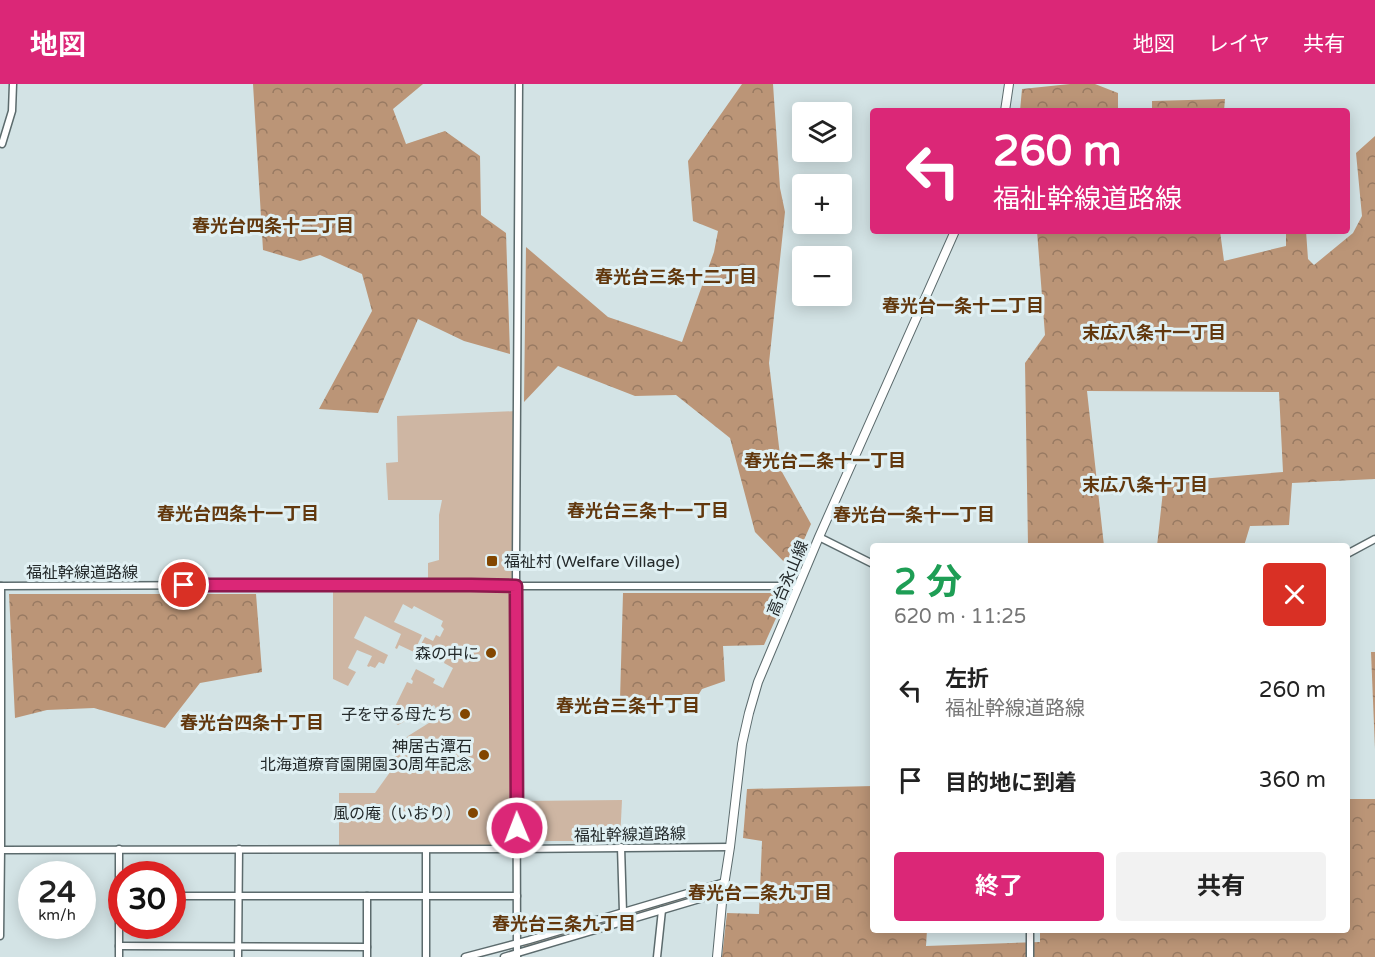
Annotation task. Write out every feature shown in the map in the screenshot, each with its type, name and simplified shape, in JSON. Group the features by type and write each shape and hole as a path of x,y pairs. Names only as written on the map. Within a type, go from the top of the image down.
{"street":[{"path":"2,144 12,111 13,84"},
{"path":"517,955 516,586 519,84"},
{"path":"1005,108 1009,84"},
{"name":"高台永山線","path":"717,957 742,744 748,713 758,682 819,537 954,234"},
{"path":"819,537 870,562"},
{"path":"1350,552 1375,539"},
{"path":"0,936 1,586"},
{"name":"福祉幹線道路線","path":"1,586 798,586"},
{"path":"621,847 623,912"},
{"name":"福祉幹線道路線","path":"1,850 730,847"},
{"path":"119,849 119,861"},
{"path":"238,957 239,849"},
{"path":"426,850 426,957"},
{"path":"465,957 725,882"},
{"path":"504,957 723,892"},
{"path":"186,896 517,896"},
{"path":"367,896 367,957"},
{"path":"657,957 662,910"},
{"path":"1029,933 1029,957"},
{"path":"118,957 119,939"},
{"path":"119,946 367,947"}],"shaded area":[{"path":"517,411 517,849 339,849 339,793 375,793 398,761 394,754 408,736 440,716 434,705 398,725 389,719 407,682 412,684 411,679 416,669 435,679 433,683 443,688 453,668 444,663 446,656 421,644 425,637 433,641 436,635 440,637 444,629 441,626 443,621 414,606 412,609 403,604 394,622 422,635 414,652 399,645 397,649 395,648 401,634 365,616 354,638 388,655 384,664 379,662 375,668 367,666 372,656 357,650 348,668 356,672 348,686 333,679 333,585 428,585 428,563 439,560 439,515 442,500 388,500 386,463 398,462 397,416"},
{"path":"622,800 620,841 522,841 522,801"},
{"path":"720,885 719,891 526,947 523,944"}],"green space":[{"path":"253,84 423,84 393,109 406,144 445,131 480,156 481,215 506,233 510,354 464,341 418,319 378,413 319,409 372,311 362,274 320,255 300,261 263,250"},
{"path":"742,84 773,84 780,188 785,212 769,363 782,472 811,524 791,569 755,532 730,438 676,395 635,396 558,366 524,402 526,247 608,317 682,342 714,252 718,231 693,221 688,161"},
{"path":"1095,84 1118,93 1118,108 1020,108 1022,89"},
{"path":"1225,99 1224,108 1152,108 1152,101"},
{"path":"1375,136 1375,479 1292,483 1289,525 1250,526 1245,543 1157,543 1164,482 1283,472 1279,392 1087,391 1104,543 1028,543 1025,363 1045,335 1037,234 1220,234 1224,261 1286,246 1286,234 1306,234 1308,259 1314,265 1353,233 1362,216 1356,153"},
{"path":"623,593 784,593 786,596 764,645 723,646 725,681 702,689 694,702 645,702 620,700"},
{"path":"9,594 256,594 262,672 200,683 165,728 94,708 47,710 15,718"},
{"path":"1371,652 1375,652 1375,749"},
{"path":"870,786 870,933 927,933 926,946 1040,942 1040,933 1350,933 1350,799 1375,799 1375,957 722,957 727,913 759,914 762,841 743,838 747,789"}],"place":[{"name":"福祉村 (Welfare Village)","path":"492,561"},
{"name":"森の中に","path":"491,653"},
{"name":"子を守る母たち","path":"465,714"},
{"name":"神居古潭石 北海道療育園開園30周年記念","path":"484,755"},
{"name":"風の庵（いおり）","path":"473,813"}],"district":[{"name":"春光台四条十二丁目","path":"273,226"},
{"name":"春光台三条十二丁目","path":"676,277"},
{"name":"春光台一条十二丁目","path":"963,306"},
{"name":"末広八条十一丁目","path":"1154,333"},
{"name":"春光台二条十一丁目","path":"825,461"},
{"name":"末広八条十丁目","path":"1145,485"},
{"name":"春光台三条十一丁目","path":"648,511"},
{"name":"春光台四条十一丁目","path":"238,514"},
{"name":"春光台一条十一丁目","path":"914,515"},
{"name":"春光台三条十丁目","path":"628,706"},
{"name":"春光台四条十丁目","path":"252,723"},
{"name":"春光台二条九丁目","path":"760,893"},
{"name":"春光台三条九丁目","path":"564,924"}],"route":[{"path":"184,585 516,586 517,828"}]}
